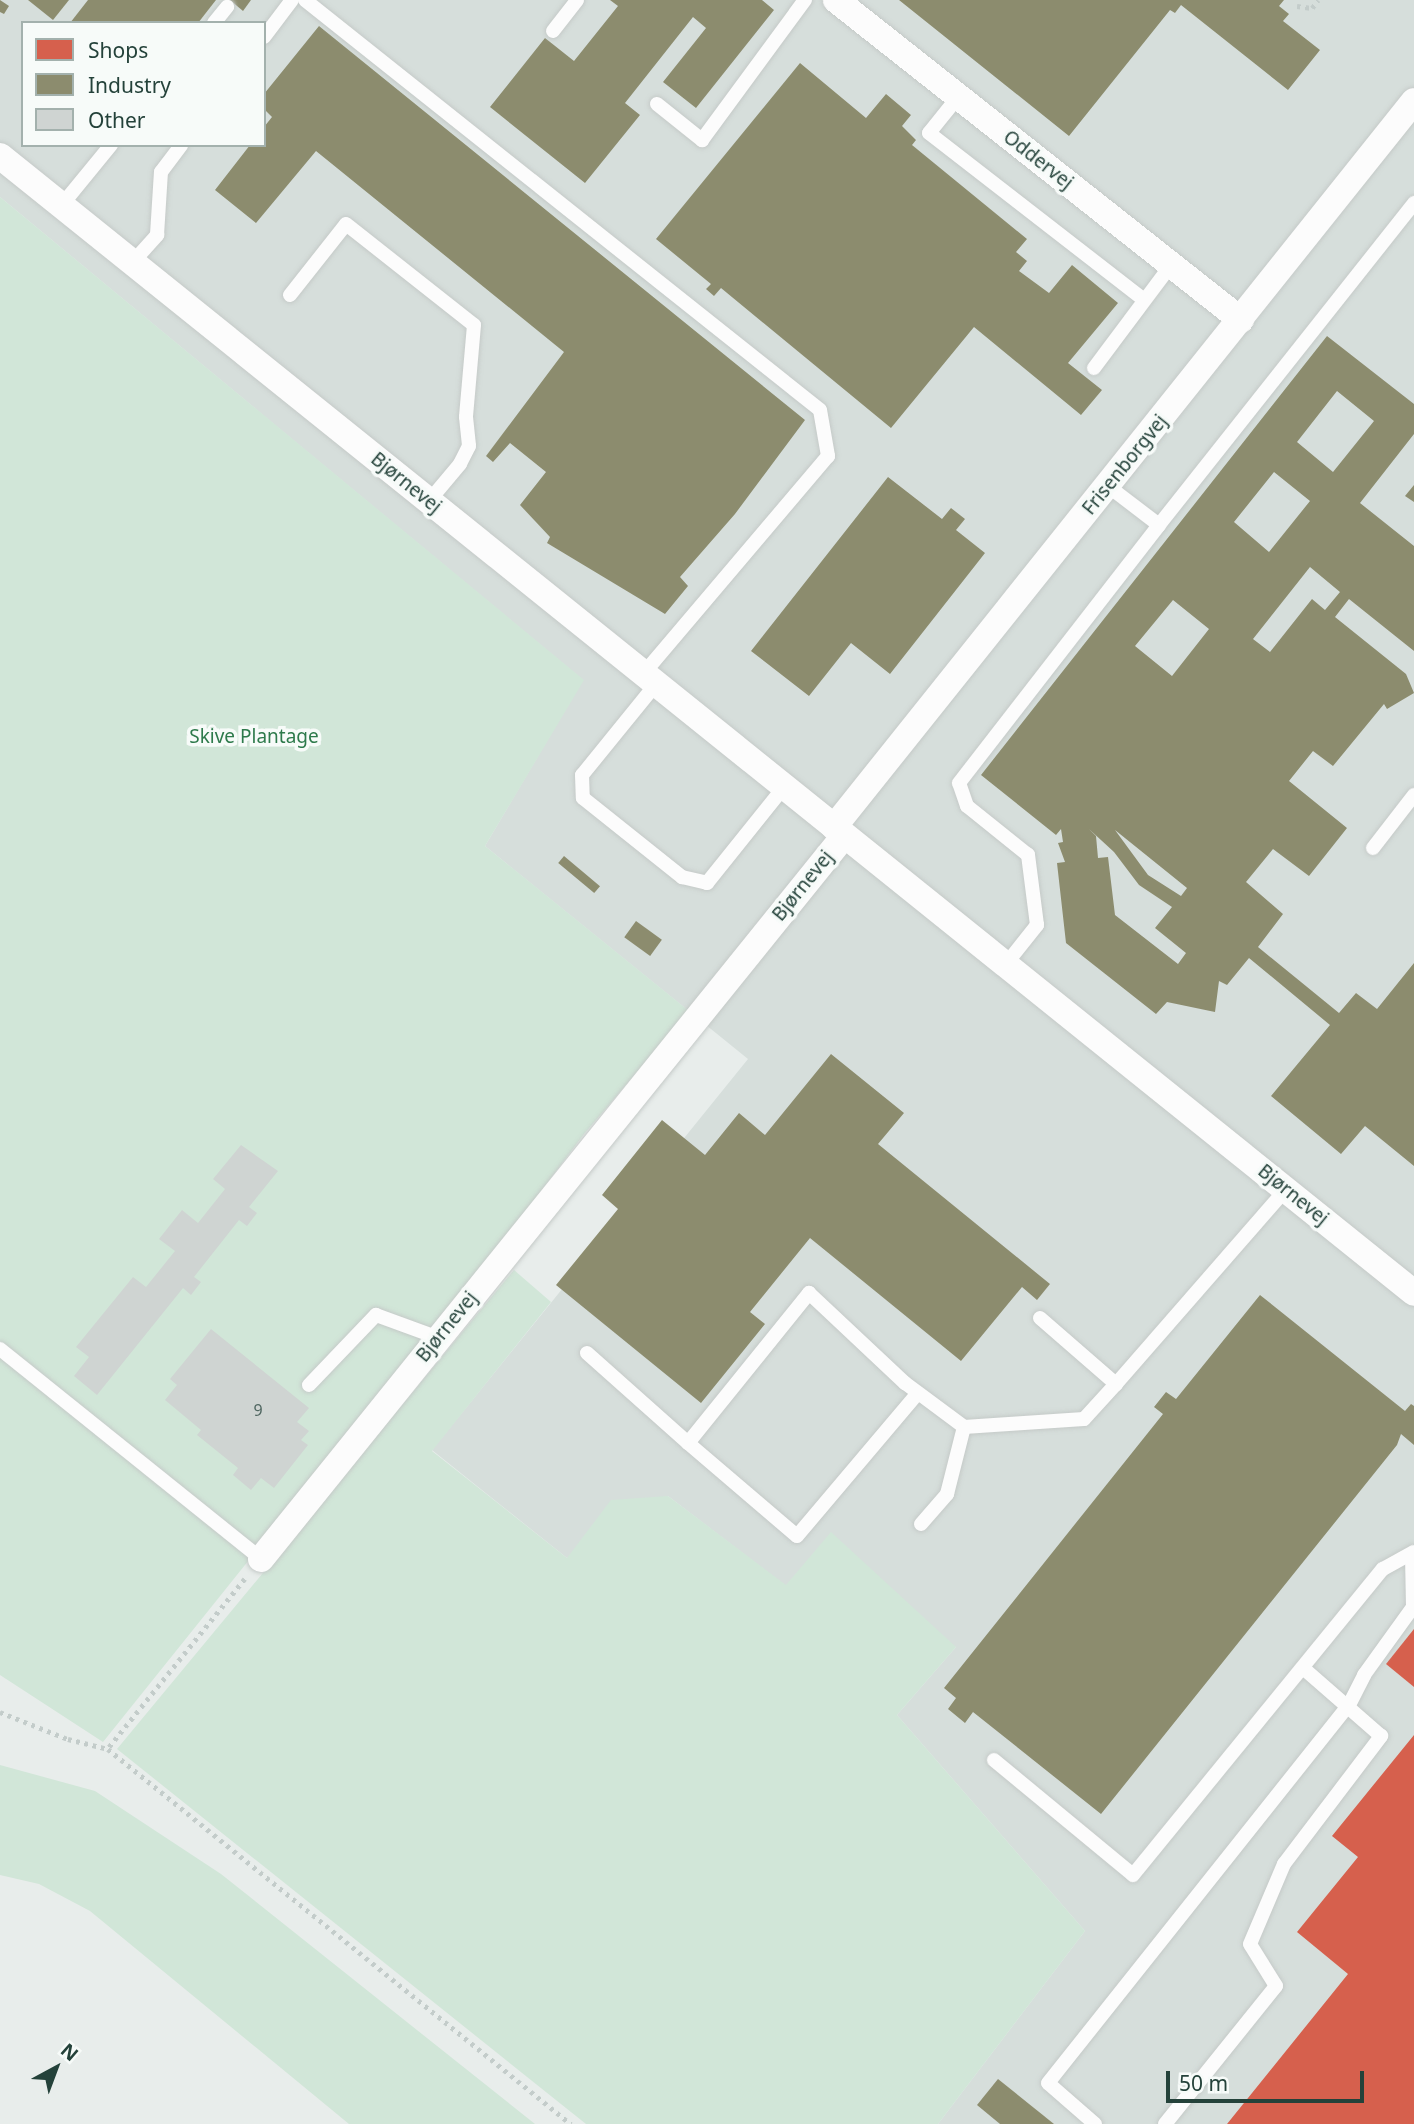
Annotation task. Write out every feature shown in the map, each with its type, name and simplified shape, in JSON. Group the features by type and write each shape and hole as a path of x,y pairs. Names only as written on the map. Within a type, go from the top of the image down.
{"street":[{"name":"Oddervej","path":"835,0 1241,320"},
{"name":"Frisenborgvej","path":"839,832 1108,485 1414,101"},
{"name":"Bjørnevej","path":"0,156 1414,1293"},
{"name":"Bjørnevej","path":"261,1559 839,832"}],"lane":[{"path":"266,34 292,0"},
{"path":"305,0 820,410 828,456 650,679 582,775 583,798 682,877 706,883 784,787"},
{"path":"553,32 577,0"},
{"path":"657,104 702,140 805,0"},
{"path":"216,21 227,7"},
{"path":"958,97 929,133 1144,300"},
{"path":"61,206 109,147"},
{"path":"132,263 157,236 161,172 180,147"},
{"path":"1006,964 1037,925 1028,855 967,806 959,783 1158,525 1414,203"},
{"path":"290,295 346,223 474,326 466,418 468,446 460,464 429,502"},
{"path":"1094,368 1171,265"},
{"path":"1108,485 1158,525"},
{"path":"1373,848 1414,795"},
{"path":"688,1443 809,1293 918,1393 964,1427 1084,1419 1286,1189"},
{"path":"309,1385 376,1315 439,1338"},
{"path":"1040,1318 1116,1384"},
{"path":"0,1349 261,1559"},
{"path":"587,1353 797,1536 918,1393"},
{"path":"921,1524 947,1494 964,1427"},
{"path":"994,1760 1133,1875 1383,1569 1413,1554 1413,1607 1364,1675 1349,1705 1048,2083 1095,2124"},
{"path":"1165,2124 1276,1986 1250,1944 1284,1864 1381,1736 1349,1705 1303,1668"}],"path":[{"path":"1297,6 1312,8 1318,0"},
{"path":"108,1749 261,1559"},
{"path":"0,1712 68,1739 108,1749 571,2124"}],"shaded area":[{"path":"0,0 1414,0 1414,2124 938,2124 1085,1931 897,1715 956,1647 786,1586 668,1496 567,1558 432,1450 748,1059 485,846 583,680 0,197"}],"green space":[{"name":"Skive Plantage","path":"0,197 584,680 485,846 689,1011 584,1134 480,1272 103,1742 0,1675"},
{"path":"514,1270 551,1302 432,1451 567,1558 611,1500 668,1496 786,1585 831,1532 956,1647 897,1715 1085,1931 938,2124 586,2124 117,1749"},
{"path":"0,1765 95,1791 221,1874 535,2124 349,2124 90,1911 39,1884 0,1875"}],"building: Shops":[{"path":"1414,1629 1414,1687 1386,1664"},
{"path":"1414,1735 1414,2124 1227,2124 1348,1974 1297,1932 1358,1857 1332,1836"}],"building: Industry":[{"path":"0,0 9,6 4,14 0,12"},
{"path":"28,0 69,0 53,20"},
{"path":"88,0 216,0 200,21 72,21"},
{"path":"230,0 251,0 243,11"},
{"path":"610,0 762,0 774,10 696,108 663,82 706,28 693,17 625,103 640,115 585,183 490,107 545,38 574,61 618,6"},
{"path":"899,0 1284,0 1279,6 1289,14 1283,21 1320,50 1288,90 1181,5 1175,13 1170,10 1069,136"},
{"path":"319,26 805,420 735,514 680,577 688,586 665,614 547,543 550,537 520,505 546,472 510,443 493,462 486,456 564,352 316,151 256,223 215,190 248,147 266,147 266,124 272,117 266,111 266,92"},
{"path":"800,63 866,118 886,94 911,115 902,126 916,140 912,145 1027,239 1016,252 1027,261 1019,271 1049,293 1072,265 1118,303 1068,363 1102,390 1081,415 974,327 891,428 721,288 714,296 706,289 711,284 656,239"},
{"path":"1327,336 1414,404 1414,434 1360,503 1414,546 1414,651 1349,599 1335,617 1406,674 1414,693 1387,709 1384,704 1333,766 1313,751 1289,781 1347,828 1309,876 1273,849 1246,882 1283,914 1258,947 1339,1013 1356,993 1377,1009 1414,963 1414,1166 1365,1126 1341,1154 1271,1096 1330,1025 1249,958 1227,985 1219,981 1215,1012 1167,1002 1156,1014 1066,943 1057,863 1065,862 1058,843 1063,842 1061,829 1056,835 981,775","holes":["1337,391 1374,421 1333,472 1297,442","1274,472 1310,501 1269,552 1234,522","1310,567 1340,592 1325,610 1312,599 1270,652 1253,639","1173,600 1209,629 1172,676 1135,646","1089,829 1114,852 1139,885 1172,907 1155,928 1186,953 1178,964 1115,915 1108,857 1098,858 1096,836","1115,830 1187,888 1181,896 1148,875"]},
{"path":"888,477 942,519 951,508 965,519 956,530 985,553 890,674 851,643 809,696 751,651"},
{"path":"1414,485 1414,502 1405,496"},
{"path":"564,856 600,886 594,893 558,863"},
{"path":"636,921 662,940 650,956 624,937"},
{"path":"831,1054 904,1113 878,1144 1050,1284 1037,1300 1022,1287 961,1361 810,1238 750,1312 765,1324 701,1403 556,1285 618,1209 602,1195 662,1120 705,1155 739,1113 765,1135"},
{"path":"1260,1295 1405,1411 1411,1404 1414,1406 1414,1445 1401,1434 1397,1445 1101,1814 973,1712 965,1723 948,1709 956,1698 944,1688 1163,1414 1154,1407 1166,1392 1176,1399"},
{"path":"998,2079 1054,2124 1000,2124 977,2105"}],"building: Other":[{"path":"241,1145 278,1171 249,1207 257,1213 247,1226 239,1220 194,1277 201,1282 191,1295 183,1288 97,1395 74,1376 89,1357 76,1347 133,1277 146,1287 175,1251 159,1239 182,1210 198,1223 225,1189 213,1179"},
{"path":"211,1329 309,1408 297,1422 309,1431 301,1440 308,1445 274,1488 261,1478 251,1490 233,1475 238,1468 197,1435 201,1430 165,1400 177,1385 170,1379"}]}
